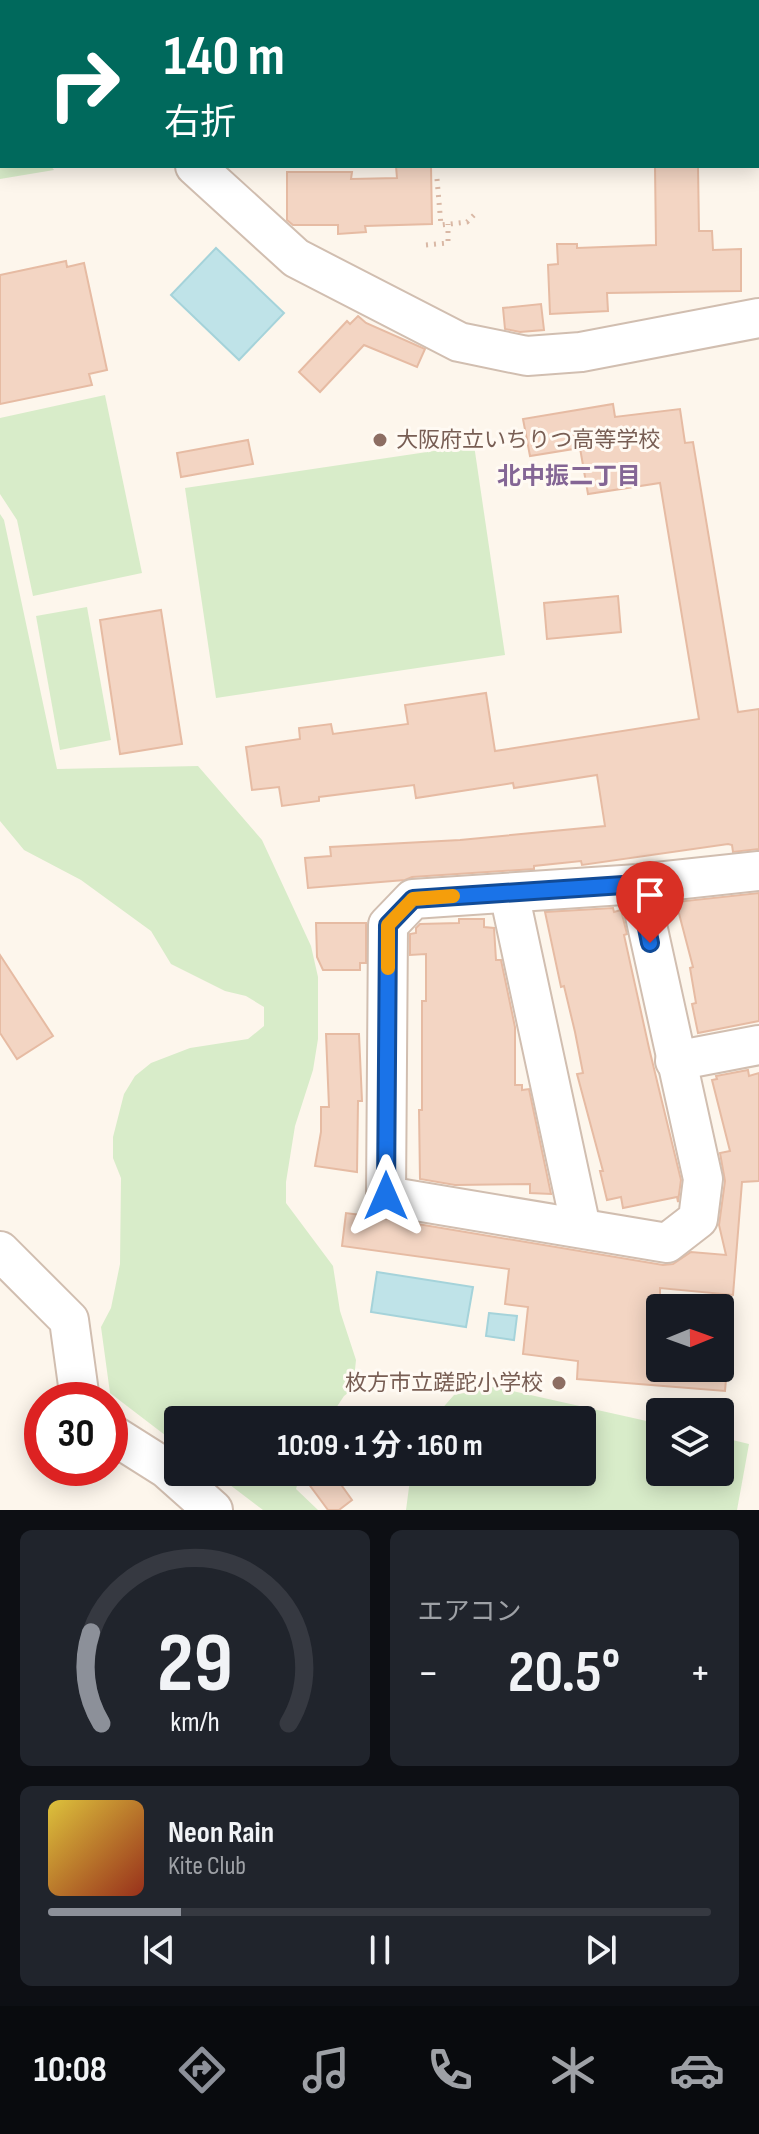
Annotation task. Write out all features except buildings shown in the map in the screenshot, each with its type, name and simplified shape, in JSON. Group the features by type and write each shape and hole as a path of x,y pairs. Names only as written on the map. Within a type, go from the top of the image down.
{"street":[{"path":"197,168 296,258 459,342 527,356 581,352 759,318"},
{"path":"638,884 703,1179 698,1219 667,1243 386,1196 388,925 413,899 638,884 759,871"},
{"path":"509,893 581,1228"},
{"path":"675,1061 759,1045"},
{"path":"0,1251 69,1320 78,1382"},
{"path":"128,1444 167,1469 213,1510"}],"path":[{"path":"437,179 441,225 467,222 476,213"},
{"path":"426,245 448,243 448,224"}],"green space":[{"path":"0,168 54,170 0,179"},
{"path":"105,395 142,573 33,596 17,520 0,494 0,418"},
{"path":"474,445 505,655 216,698 185,488"},
{"path":"0,514 4,520 57,769 198,766 262,840 311,946 318,977 318,1039 313,1070 295,1126 286,1182 286,1203 333,1266 340,1311 356,1360 353,1389 337,1406 164,1406 164,1434 128,1407 128,1382 108,1382 101,1327 111,1308 120,1264 121,1178 113,1158 113,1137 124,1094 135,1076 151,1063 190,1048 248,1039 264,1026 264,1007 246,996 225,991 171,964 151,931 81,880 24,850 0,821"},
{"path":"87,607 111,740 60,750 36,616"},
{"path":"494,1387 579,1406 444,1406 454,1395"},
{"path":"596,1410 646,1421 646,1486 734,1486 734,1440 749,1444 737,1510 406,1510 409,1486 596,1486"},
{"path":"231,1486 297,1486 296,1489 318,1510 263,1510"}],"water":[{"path":"216,248 284,313 239,360 171,295"},
{"path":"377,1272 473,1287 466,1327 371,1312"},
{"path":"489,1313 517,1316 514,1340 486,1336"}],"slow traffic":[{"path":"388,968 388,925 413,899 453,896"}],"place":[{"name":"大阪府立いちりつ高等学校","path":"380,440"},
{"name":"枚方市立蹉跎小学校","path":"559,1383"}],"district":[{"name":"北中振二丁目","path":"569,476"}],"route":[{"path":"386,1196 388,925 413,899 638,884 650,943"}]}
